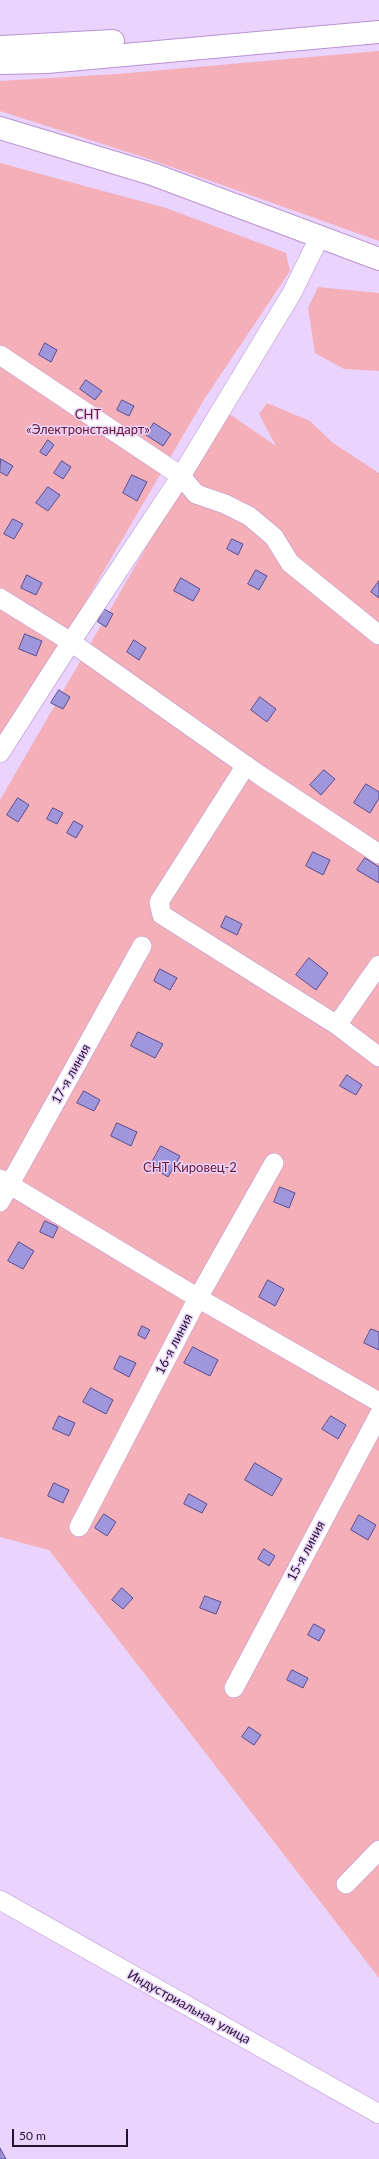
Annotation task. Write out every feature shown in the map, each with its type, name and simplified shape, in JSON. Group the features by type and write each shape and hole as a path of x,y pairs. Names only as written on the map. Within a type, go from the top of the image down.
{"main road":[{"path":"0,47 131,40 379,18"},
{"path":"0,63 55,61 379,32"},
{"path":"0,128 152,174 379,259"}],"street":[{"path":"0,753 71,642 181,476 292,293 320,236"},
{"path":"0,355 181,476 196,494 225,504 249,516 274,536 290,563 379,634"},
{"path":"0,598 71,642 246,765 379,854"},
{"path":"246,765 159,902 162,915 337,1025 379,1057"},
{"name":"17-я линия","path":"0,1202 5,1182 142,946"},
{"path":"337,1025 379,965"},
{"name":"16-я линия","path":"79,1527 198,1298 274,1163"},
{"path":"5,1182 198,1298 379,1402"},
{"name":"15-я линия","path":"234,1688 379,1415"},
{"path":"346,1884 379,1850"},
{"name":"Индустриальная улица","path":"0,1900 379,2114"}],"green space":[{"path":"379,51 379,241 152,160 0,111 0,81 117,74"},
{"name":"СНТ «Электронстандарт»","path":"0,163 166,208 286,253 290,271 205,398 0,748"},
{"path":"318,287 379,293 379,371 344,369 315,353 308,308"},
{"name":"СНТ Кировец-2","path":"267,403 310,421 333,443 379,473 379,1978 49,1550 0,1537 0,800 225,411 276,446 259,414"}],"building":[{"path":"45,343 57,350 51,362 39,355"},
{"path":"86,380 102,391 95,400 80,389"},
{"path":"122,400 134,406 129,416 117,410"},
{"path":"154,423 171,434 163,446 146,435"},
{"path":"48,440 54,445 46,456 40,452"},
{"path":"1,459 13,466 7,476 0,472"},
{"path":"62,461 71,467 63,479 54,473"},
{"path":"132,475 147,482 137,501 123,493"},
{"path":"48,487 60,495 48,511 36,503"},
{"path":"13,519 23,524 14,539 4,534"},
{"path":"232,539 243,544 238,555 227,549"},
{"path":"256,570 267,576 259,590 248,584"},
{"path":"27,575 42,583 36,595 21,588"},
{"path":"181,578 200,589 193,601 174,591"},
{"path":"379,581 379,598 371,592"},
{"path":"104,609 113,614 106,627 98,622"},
{"path":"25,634 42,641 36,656 19,649"},
{"path":"134,640 146,648 139,660 127,652"},
{"path":"59,690 70,697 63,709 51,703"},
{"path":"260,697 276,709 267,722 251,710"},
{"path":"324,770 335,779 321,795 310,785"},
{"path":"366,784 379,792 379,798 370,813 354,803"},
{"path":"18,798 29,805 18,822 7,815"},
{"path":"53,808 63,813 57,824 47,819"},
{"path":"74,821 83,826 76,838 67,833"},
{"path":"313,852 330,860 323,875 306,866"},
{"path":"365,858 379,867 379,883 357,870"},
{"path":"226,916 242,924 237,935 221,927"},
{"path":"309,958 328,973 316,990 296,975"},
{"path":"160,969 177,978 170,990 154,981"},
{"path":"138,1032 163,1044 155,1058 131,1046"},
{"path":"347,1075 362,1085 356,1095 340,1086"},
{"path":"84,1091 100,1100 94,1111 77,1103"},
{"path":"117,1123 137,1132 131,1146 111,1136"},
{"path":"161,1146 180,1156 168,1177 150,1166"},
{"path":"280,1187 295,1193 289,1208 274,1202"},
{"path":"45,1221 58,1227 53,1238 40,1232"},
{"path":"19,1242 34,1251 23,1269 8,1261"},
{"path":"268,1280 284,1289 275,1306 259,1297"},
{"path":"142,1326 150,1330 145,1339 138,1335"},
{"path":"371,1329 379,1332 379,1350 364,1343"},
{"path":"193,1347 218,1360 210,1376 184,1363"},
{"path":"120,1356 136,1363 129,1377 114,1369"},
{"path":"91,1388 113,1400 106,1414 83,1402"},
{"path":"59,1416 75,1423 69,1436 53,1429"},
{"path":"331,1416 346,1425 338,1439 322,1429"},
{"path":"255,1463 282,1479 272,1496 245,1480"},
{"path":"54,1483 69,1490 63,1503 48,1496"},
{"path":"189,1494 207,1504 202,1513 184,1504"},
{"path":"104,1514 116,1522 107,1536 95,1528"},
{"path":"359,1515 376,1525 368,1540 351,1530"},
{"path":"264,1549 275,1556 269,1566 258,1559"},
{"path":"122,1588 133,1598 123,1609 112,1600"},
{"path":"205,1596 221,1602 216,1614 200,1608"},
{"path":"314,1624 325,1630 319,1641 308,1635"},
{"path":"292,1670 308,1678 303,1688 287,1680"},
{"path":"249,1727 261,1735 254,1745 242,1737"},
{"path":"0,2148 6,2159 0,2159"}]}
